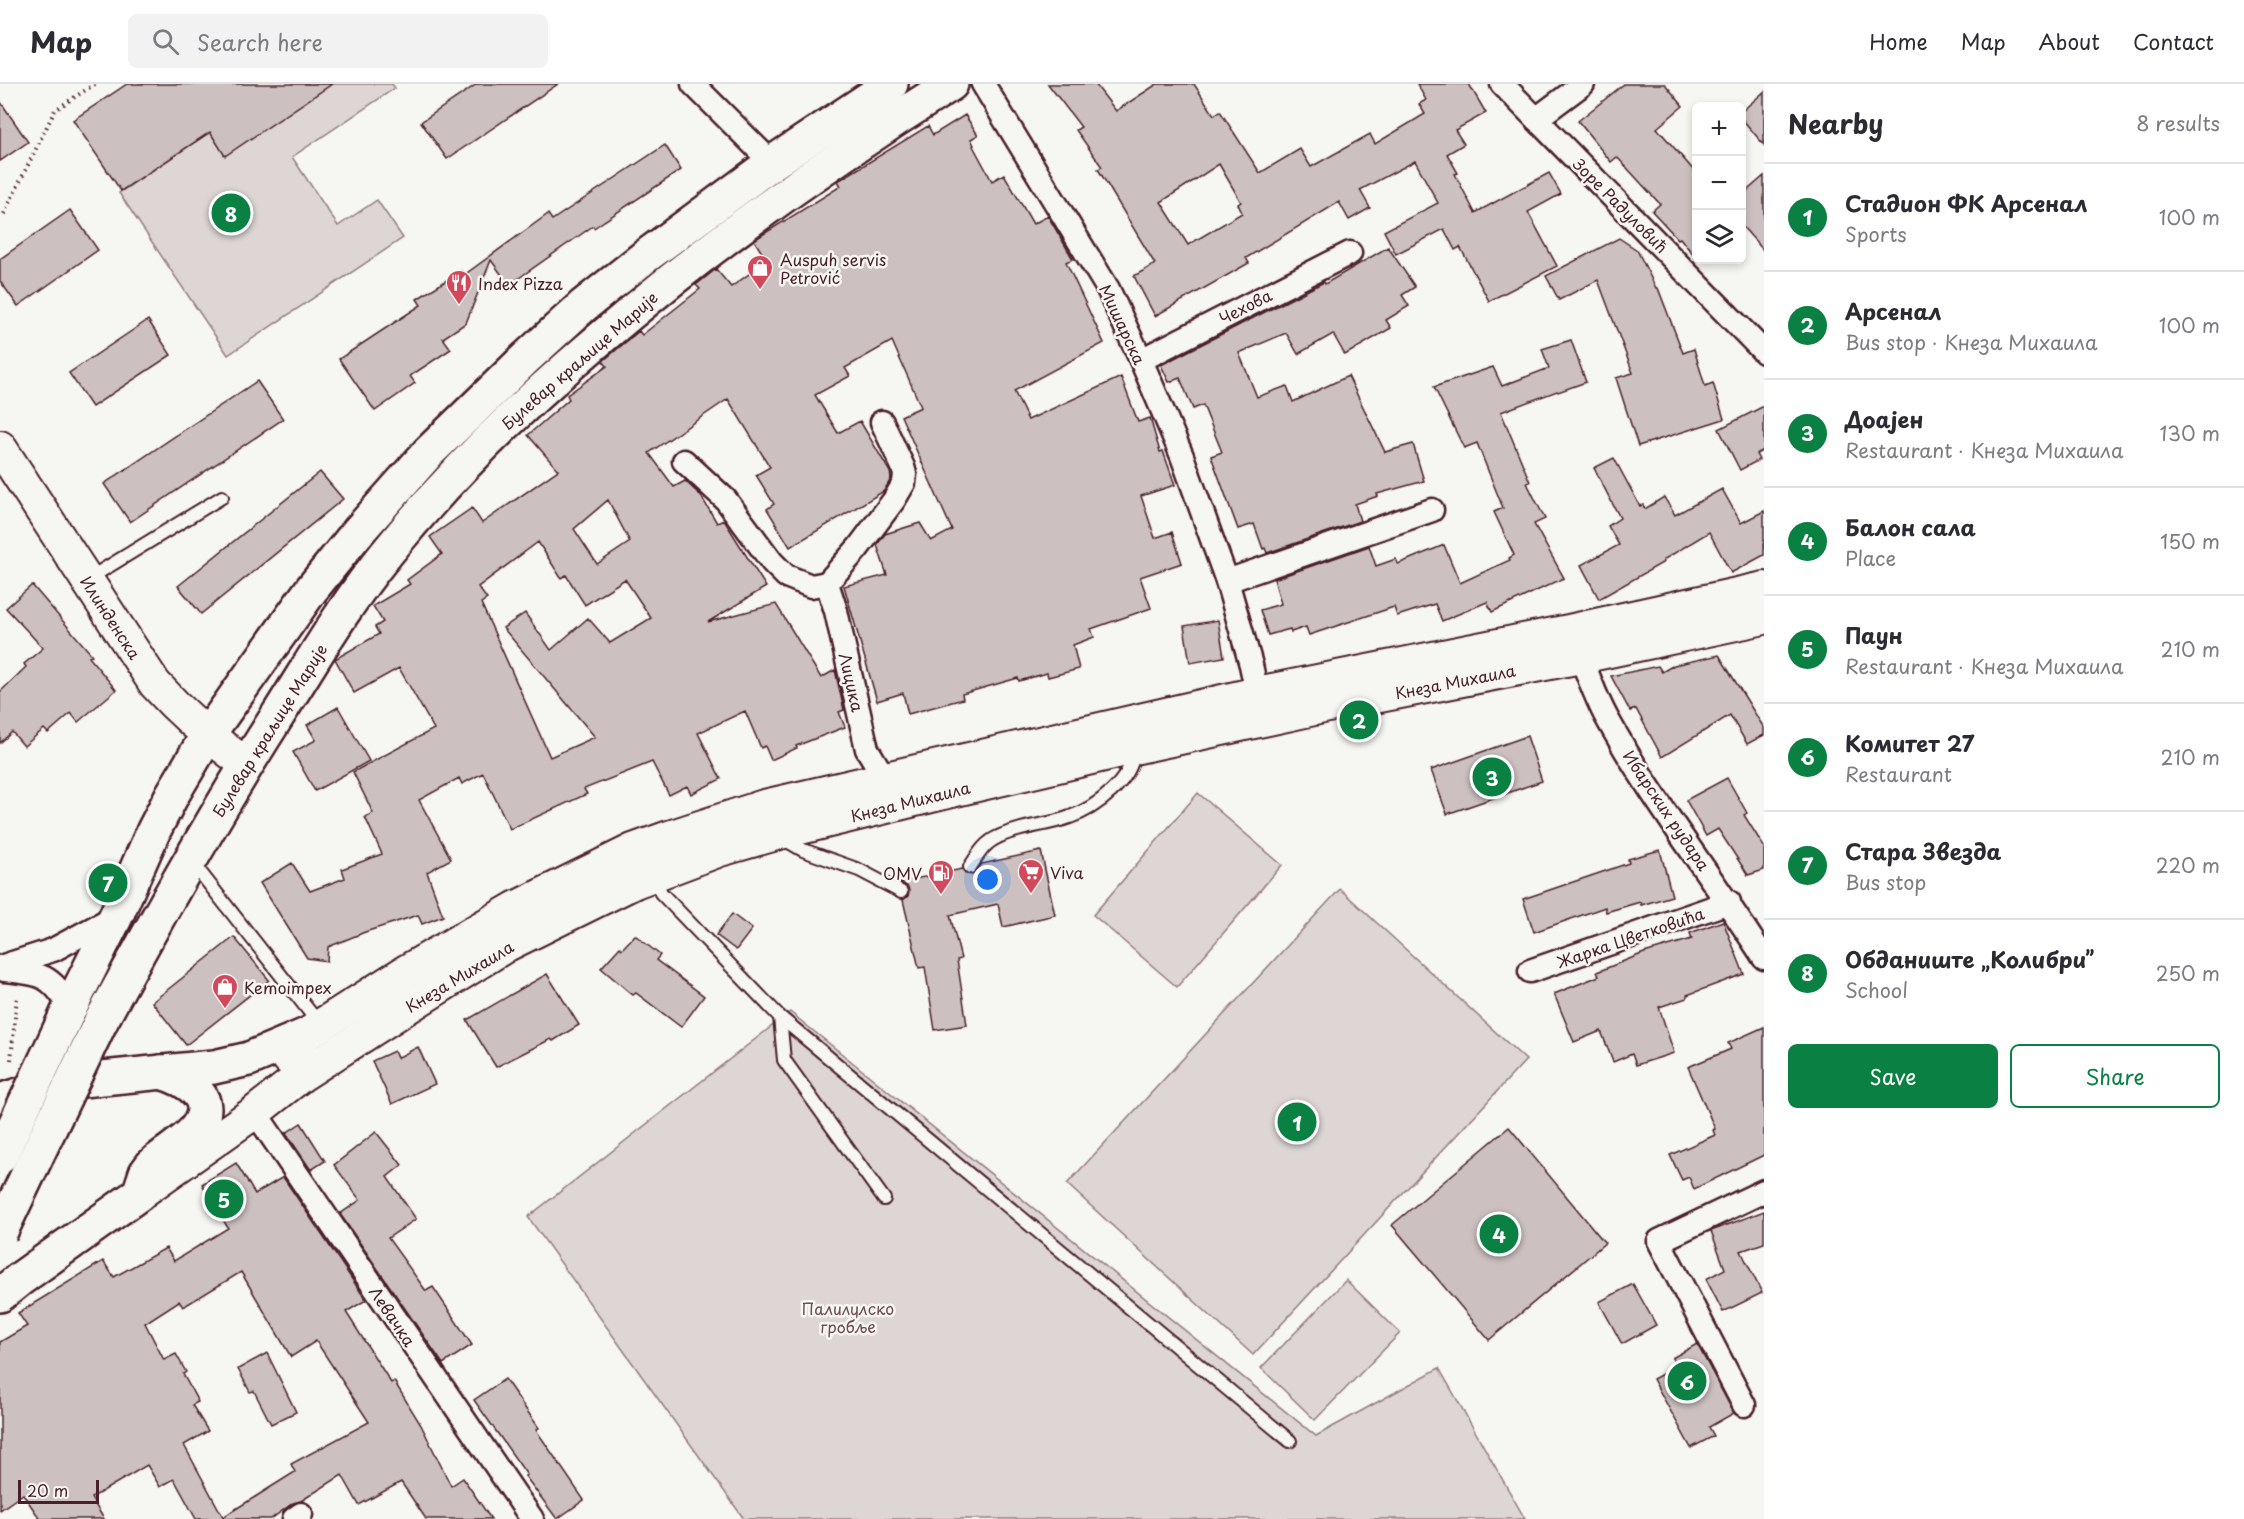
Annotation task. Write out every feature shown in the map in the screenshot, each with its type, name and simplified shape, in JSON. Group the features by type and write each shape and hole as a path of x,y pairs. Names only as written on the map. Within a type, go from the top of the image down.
{"main road":[{"name":"Булевар краљице Марије","path":"0,1157 69,1009 116,916 163,812 207,736 323,575 428,453 583,306 696,218 772,163 891,84"},
{"name":"Булевар краљице Марије","path":"0,1233 100,1023 191,860 246,764 323,642 385,554 462,467 528,400 630,313 707,252 824,168 951,84"},
{"name":"Илинденска","path":"0,447 155,684 207,736 246,764"},
{"name":"Кнеза Михаила","path":"312,1031 408,970 514,908 633,850 764,806 1257,693 1569,631 1764,588"},
{"name":"Кнеза Михаила","path":"139,1194 255,1112 302,1075 507,945 635,882 720,850 776,834 1134,748 1328,706 1581,657 1764,618"},
{"path":"0,1101 47,1086 82,1080 214,1067 249,1059 312,1031"},
{"path":"255,1112 257,1093 265,1078 291,1057 312,1031"},
{"path":"0,1296 20,1279 139,1194 146,1173 152,1166 194,1131 202,1119 204,1107 201,1095 182,1078 161,1072"}],"street":[{"path":"693,84 772,163"},
{"name":"Мишарска","path":"983,84 1108,289 1141,360 1182,456 1227,581 1257,693"},
{"name":"Зоре Радуловић","path":"1502,84 1756,329 1764,352"},
{"path":"1536,119 1583,84"},
{"name":"Чехова","path":"1141,360 1350,253"},
{"path":"684,461 726,500 772,562 786,576 811,586 827,583 858,548 904,483 903,468 882,422"},
{"path":"1227,581 1432,510"},
{"name":"Лицика","path":"827,583 836,611 867,749 884,777"},
{"name":"Ибарских рудара","path":"1581,657 1607,719 1652,791 1729,902 1764,958"},
{"name":"Жарка Цветковића","path":"1530,971 1729,902"},
{"path":"0,968 53,950 116,916"},
{"path":"0,968 46,978 58,987 69,1009"},
{"name":"Левачка","path":"255,1112 532,1519"},
{"path":"1744,1405 1659,1241 1764,1191"}],"lane":[{"path":"87,579 222,496"},
{"path":"970,867 985,845 997,837 1072,817 1104,798 1116,787 1134,762 1134,748"},
{"path":"776,834 803,850 859,870 901,892"},
{"path":"191,860 312,1031"},
{"path":"654,875 661,892 780,1017 1290,1441"},
{"path":"780,1017 784,1060 884,1198"}],"path":[{"path":"4,214 55,110 94,84"},
{"path":"10,1066 15,1022"}],"green space":[{"path":"305,84 392,84 395,88 292,157 338,226 377,200 403,238 228,355 119,193 210,132 225,155"},
{"path":"1198,793 1282,865 1177,987 1093,915"},
{"path":"1340,889 1526,1060 1253,1355 1067,1184"},
{"name":"Палилулско гробље","path":"790,1012 1316,1436 1439,1368 1525,1519 744,1519 528,1217"},
{"path":"1346,1280 1400,1333 1315,1420 1261,1368"}],"building":[{"path":"127,84 332,84 225,156 210,132 121,191 73,120"},
{"path":"477,84 558,84 447,159 421,122"},
{"path":"1048,84 1095,84 1116,111 1157,84 1194,84 1214,115 1220,111 1260,173 1300,149 1311,167 1370,134 1375,144 1425,114 1419,104 1426,100 1417,84 1469,84 1486,113 1455,130 1464,144 1447,154 1458,173 1455,174 1475,213 1549,173 1561,194 1528,212 1557,266 1489,301 1460,247 1455,250 1444,229 1396,254 1384,231 1438,203 1415,161 1360,190 1370,208 1349,220 1339,202 1246,258 1249,263 1155,316 1134,276 1155,264 1098,169 1102,167 1076,130 1081,127","holes":["1219,164 1241,202 1238,204 1242,213 1188,245 1161,202"]},
{"path":"1624,84 1665,84 1683,106 1657,128 1692,168 1692,253 1652,211 1660,204 1617,157 1611,162 1578,121"},
{"path":"1764,92 1764,145 1746,124 1746,108"},
{"path":"0,101 28,142 0,161"},
{"path":"965,115 978,135 971,139 973,146 992,181 1004,174 1033,224 1048,216 1073,259 1066,262 1104,343 1014,391 1028,420 1121,377 1138,422 1150,418 1160,452 1163,451 1175,485 1141,496 1155,538 1172,532 1182,563 1140,577 1151,608 1091,629 1094,637 1073,645 1079,669 1048,677 1047,673 1019,681 1018,678 962,694 963,699 908,714 903,693 877,701 844,586 887,575 877,545 885,534 920,523 931,541 952,530 901,416 921,407 892,341 845,368 850,376 815,395 838,433 860,421 890,472 891,479 884,491 790,547 767,509 774,504 756,475 770,467 728,399 649,453 674,487 685,481 701,496 717,523 724,520 766,587 708,622 776,604 821,678 835,670 844,710 839,712 845,727 796,746 797,748 771,760 765,746 761,748 745,711 698,733 721,779 691,794 687,786 669,795 652,762 584,789 587,794 510,829 483,773 462,784 459,778 419,800 451,859 427,872 443,916 422,924 418,915 365,932 328,947 327,961 307,958 260,883 292,863 310,891 345,878 342,869 382,854 365,817 373,813 353,772 434,729 399,668 354,693 335,659 379,634 375,627 383,622 373,606 410,584 407,580 442,554 430,537 472,508 482,523 558,470 528,435 569,399 567,395 607,366 603,361 639,331 642,335 700,289 696,285 716,269 731,287 767,261 754,240 841,186 838,181 928,126 933,135","holes":["608,500 630,542 597,564 574,529","538,542 561,578 566,575 585,605 625,579 651,618 610,643 588,618 551,650 525,613 503,628 595,737 550,757 481,603 487,599 478,587"]},
{"path":"665,145 681,170 594,228 593,226 509,285 491,260 466,323 443,338 451,349 410,376 415,383 375,411 339,359 421,305 417,299 461,271 464,275 548,214 552,220"},
{"path":"1764,176 1764,251 1746,231 1746,192"},
{"path":"70,210 98,250 18,306 0,281 0,259"},
{"path":"1619,238 1637,250 1658,288 1683,353 1694,349 1705,386 1713,383 1724,419 1638,446 1616,378 1633,373 1598,280 1559,300 1546,276"},
{"path":"1388,247 1415,287 1402,295 1409,306 1386,320 1391,328 1345,355 1333,334 1298,354 1286,333 1239,353 1257,397 1287,386 1293,402 1348,376 1385,452 1413,444 1424,481 1377,494 1378,496 1355,504 1360,521 1267,553 1265,548 1263,549 1254,524 1238,529 1211,456 1222,452 1203,405 1193,409 1180,378 1169,382 1161,365 1324,282 1325,284"},
{"path":"148,320 171,355 92,407 69,373"},
{"path":"1571,340 1586,382 1501,412 1530,482 1527,483 1545,519 1534,524 1564,578 1492,612 1487,602 1442,621 1435,604 1397,616 1394,607 1309,635 1306,627 1291,632 1290,629 1268,635 1260,610 1281,604 1274,579 1369,546 1376,566 1396,559 1398,564 1444,545 1460,583 1510,560 1509,558 1514,555 1494,512 1503,508 1477,443 1464,448 1434,387 1493,367 1502,386 1549,368 1542,349"},
{"path":"257,381 283,419 130,522 104,484"},
{"path":"1764,406 1764,450 1756,454 1759,460 1740,470 1719,429"},
{"path":"1614,458 1640,506 1643,505 1645,509 1664,497 1675,515 1722,489 1741,523 1764,511 1764,555 1731,573 1709,532 1663,560 1664,562 1599,599 1581,565 1619,545 1608,526 1620,518 1594,468"},
{"path":"320,472 343,499 201,614 178,586"},
{"path":"32,585 92,655 89,657 116,690 78,722 71,713 48,733 44,729 24,746 12,732 0,743 0,692 26,667 24,664 43,648 6,608"},
{"path":"1218,620 1224,657 1190,663 1184,626"},
{"path":"1719,655 1764,728 1764,735 1747,744 1730,715 1662,757 1636,709 1630,711 1611,676 1658,666 1662,672 1674,665"},
{"path":"338,707 369,761 315,791 293,752 316,740 307,725"},
{"path":"1527,736 1542,781 1447,814 1431,770"},
{"path":"1727,778 1747,813 1744,815 1764,847 1764,870 1748,875 1718,829 1706,836 1686,800"},
{"path":"1660,850 1672,896 1606,912 1605,907 1534,932 1523,899 1629,863 1628,859"},
{"path":"1041,851 1055,915 1003,927 998,904 950,915 961,959 957,960 967,1025 935,1030 925,967 919,968 903,900 908,896 909,891 908,887 900,882 962,869 966,874 973,875 982,864"},
{"path":"732,914 752,929 736,950 716,935"},
{"path":"1723,921 1744,974 1659,1007 1674,1053 1636,1065 1632,1054 1613,1062 1601,1031 1574,1042 1554,994 1599,976 1597,972 1644,953 1692,939 1690,933"},
{"path":"635,935 660,955 656,960 704,996 681,1027 636,993 633,995 601,968 620,947 622,949"},
{"path":"234,937 269,980 186,1045 152,1002"},
{"path":"547,974 579,1025 553,1041 551,1039 496,1067 467,1020"},
{"path":"1764,1027 1764,1155 1694,1189 1689,1177 1682,1180 1670,1155 1715,1135 1713,1130 1715,1129 1688,1067 1731,1049 1728,1043"},
{"path":"418,1047 435,1084 392,1104 372,1061 394,1051 397,1058"},
{"path":"301,1123 325,1161 311,1170 286,1133"},
{"path":"1509,1127 1605,1243 1489,1340 1392,1225"},
{"path":"376,1132 402,1165 387,1177 416,1219 388,1238 426,1291 433,1287 472,1345 443,1364 340,1214 360,1200 334,1165"},
{"path":"236,1163 255,1194 283,1177 366,1300 346,1312 391,1383 394,1381 421,1425 451,1486 463,1478 491,1519 426,1519 401,1482 359,1505 342,1475 301,1501 293,1503 271,1519 196,1519 174,1479 160,1487 147,1465 91,1498 104,1519 40,1519 23,1494 0,1510 0,1342 27,1326 18,1313 103,1261 114,1277 166,1248 174,1261 228,1228 202,1184","holes":["241,1272 291,1357 316,1341 369,1422 291,1464 295,1472 223,1517 184,1445 208,1431 192,1405 198,1402 183,1374 186,1372 176,1354 164,1360 145,1323 179,1301 183,1307"]},
{"path":"1764,1211 1764,1243 1741,1251 1762,1293 1723,1312 1706,1279 1725,1269 1711,1231"},
{"path":"1633,1284 1656,1325 1622,1344 1599,1302"},
{"path":"1697,1344 1734,1413 1709,1427 1714,1436 1691,1448 1653,1379 1677,1366 1672,1358"},
{"path":"267,1353 296,1412 271,1424 254,1391 250,1392 238,1369"},
{"path":"505,1379 539,1428 536,1430 584,1500 557,1519 474,1400"}],"place":[{"name":"Обданиште „Колибри”","path":"231,213"},
{"name":"Auspuh servis Petrović","path":"760,291"},
{"name":"Index Pizza","path":"459,306"},
{"name":"Арсенал","path":"1359,720"},
{"name":"Доајен","path":"1492,777"},
{"name":"Стара Звезда","path":"108,883"},
{"name":"Viva","path":"1031,895"},
{"name":"OMV","path":"941,896"},
{"name":"Kemoimpex","path":"225,1010"},
{"name":"Стадион ФК Арсенал","path":"1297,1122"},
{"name":"Паун","path":"224,1199"},
{"name":"Балон сала","path":"1499,1234"},
{"name":"Комитет 27","path":"1687,1381"}]}
